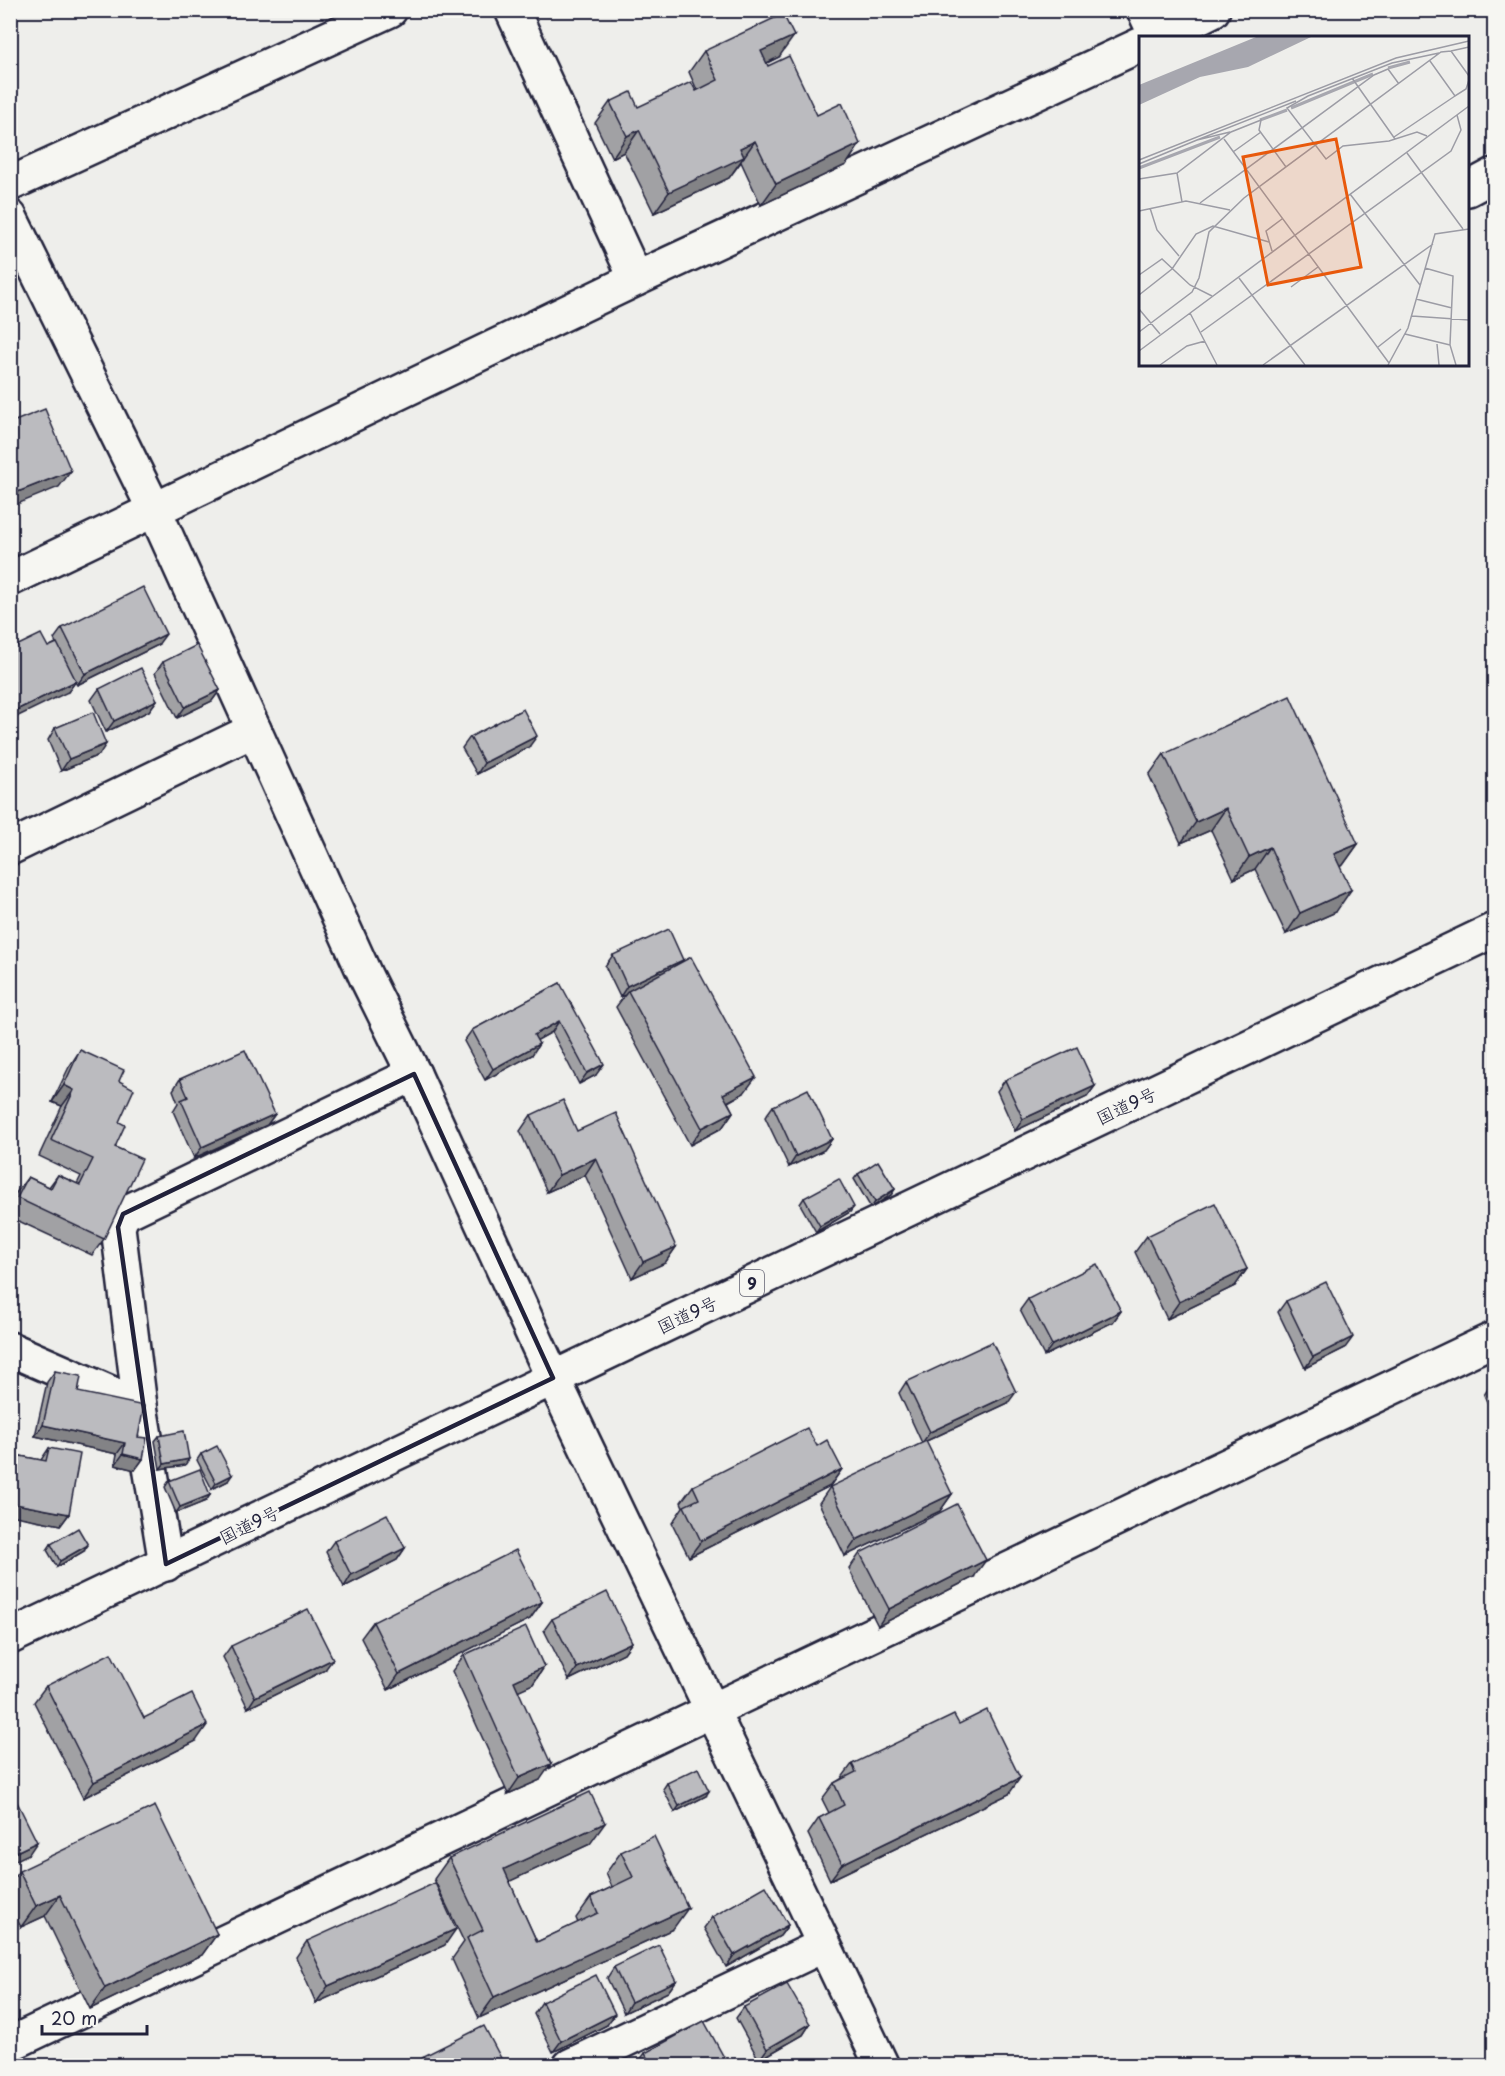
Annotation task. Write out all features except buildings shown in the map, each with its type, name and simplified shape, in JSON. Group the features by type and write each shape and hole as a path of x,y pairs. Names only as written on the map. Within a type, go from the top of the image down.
{"main road":[{"path":"10,184 390,10"},
{"path":"512,10 636,279"},
{"path":"1144,10 1156,36"},
{"path":"1161,36 1213,10"},
{"path":"10,579 636,279 1139,45"},
{"path":"1469,188 1494,176"},
{"path":"10,217 154,509 366,977 414,1074 553,1378 882,2066"},
{"path":"10,848 254,730"},
{"name":"国道9号","path":"10,1637 1494,930"},
{"path":"166,1564 140,1406 118,1227 123,1214 414,1074"},
{"path":"10,2044 1494,1339"},
{"path":"10,1349 140,1406"},
{"path":"570,2066 824,1945"}],"highlighted area":[{"path":"414,1074 553,1378 166,1564 118,1227 123,1214"}]}
